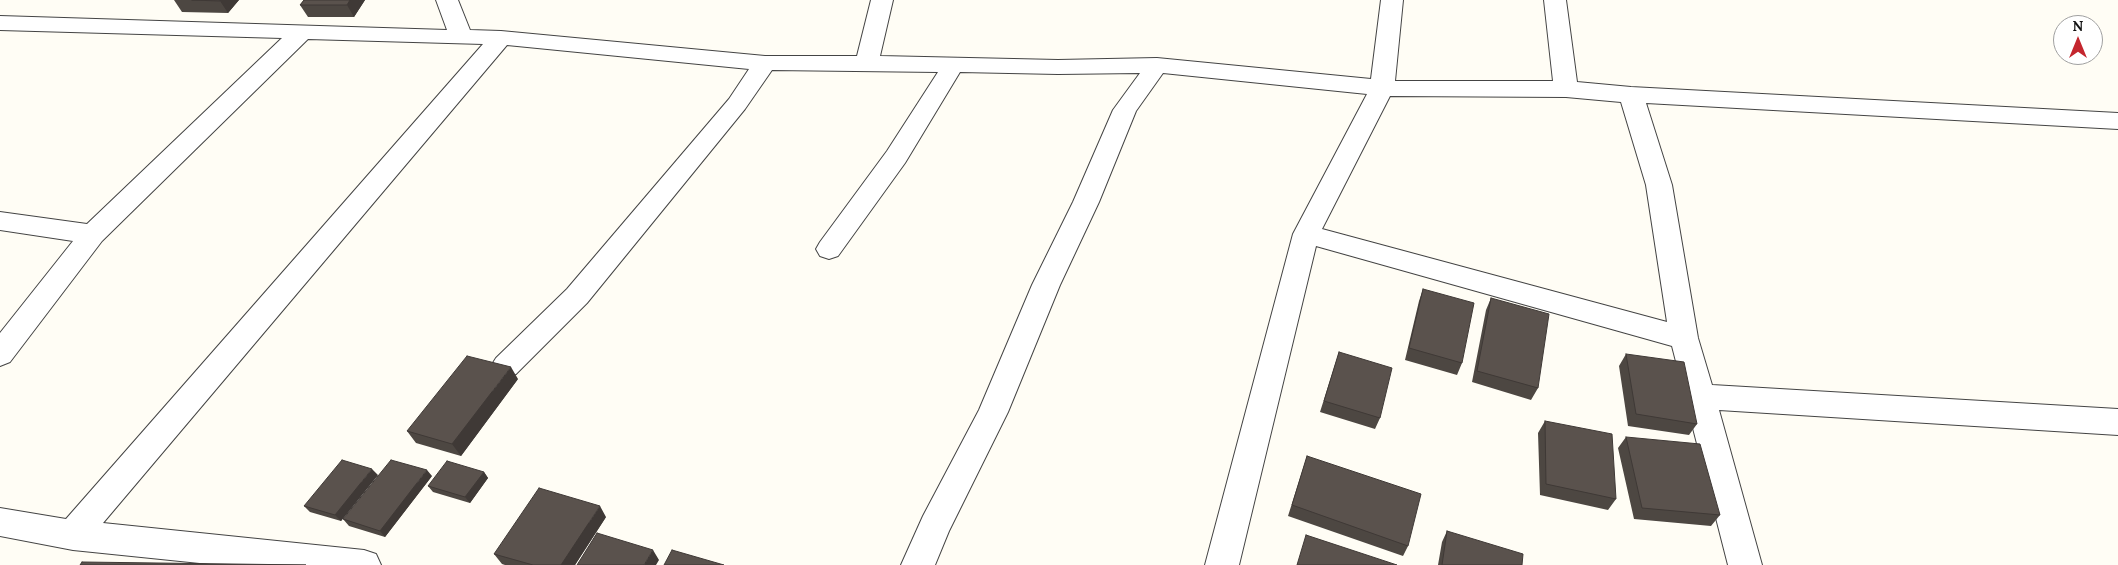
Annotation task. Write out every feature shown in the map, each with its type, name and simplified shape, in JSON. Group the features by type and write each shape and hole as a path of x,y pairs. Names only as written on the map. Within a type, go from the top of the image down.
{"street":[{"path":"447,0 461,37"},
{"path":"867,63 882,0"},
{"path":"1222,565 1306,234 1382,88 1392,0"},
{"path":"1555,0 1566,89"},
{"path":"0,23 501,38 765,63 954,64 1058,67 1157,65 1382,88 1566,89 1632,95 2118,121"},
{"path":"0,354 93,234 302,32"},
{"path":"73,535 501,38"},
{"path":"506,366 577,296 737,104 765,63"},
{"path":"829,249 896,157 954,64"},
{"path":"918,565 935,526 993,412 1046,286 1086,202 1125,110 1157,65"},
{"path":"1632,95 1659,185 1684,338 1745,565"},
{"path":"0,221 93,234"},
{"path":"1306,234 1684,338"},
{"path":"1700,397 2118,422"},
{"path":"0,522 73,535 364,565"}],"building":[{"path":"304,0 350,0 347,5 300,5"},
{"path":"1423,289 1474,303 1462,363 1409,348"},
{"path":"1491,298 1549,314 1538,388 1477,371"},
{"path":"1339,352 1392,368 1380,418 1324,401"},
{"path":"1626,354 1684,362 1697,424 1636,414"},
{"path":"467,356 511,367 452,444 407,431"},
{"path":"1545,421 1612,434 1616,499 1546,484"},
{"path":"1626,437 1700,444 1720,515 1642,508"},
{"path":"1307,456 1421,494 1408,546 1292,505"},
{"path":"342,460 372,469 335,515 304,506"},
{"path":"391,460 427,470 380,531 343,519"},
{"path":"447,461 484,472 465,497 428,486"},
{"path":"539,488 600,506 561,565 533,565 494,554"},
{"path":"1447,531 1523,554 1522,565 1442,565"},
{"path":"597,533 653,550 644,565 577,565"},
{"path":"1306,535 1397,565 1297,565"},
{"path":"672,550 724,565 664,565"},
{"path":"82,562 306,565 80,565"}]}
